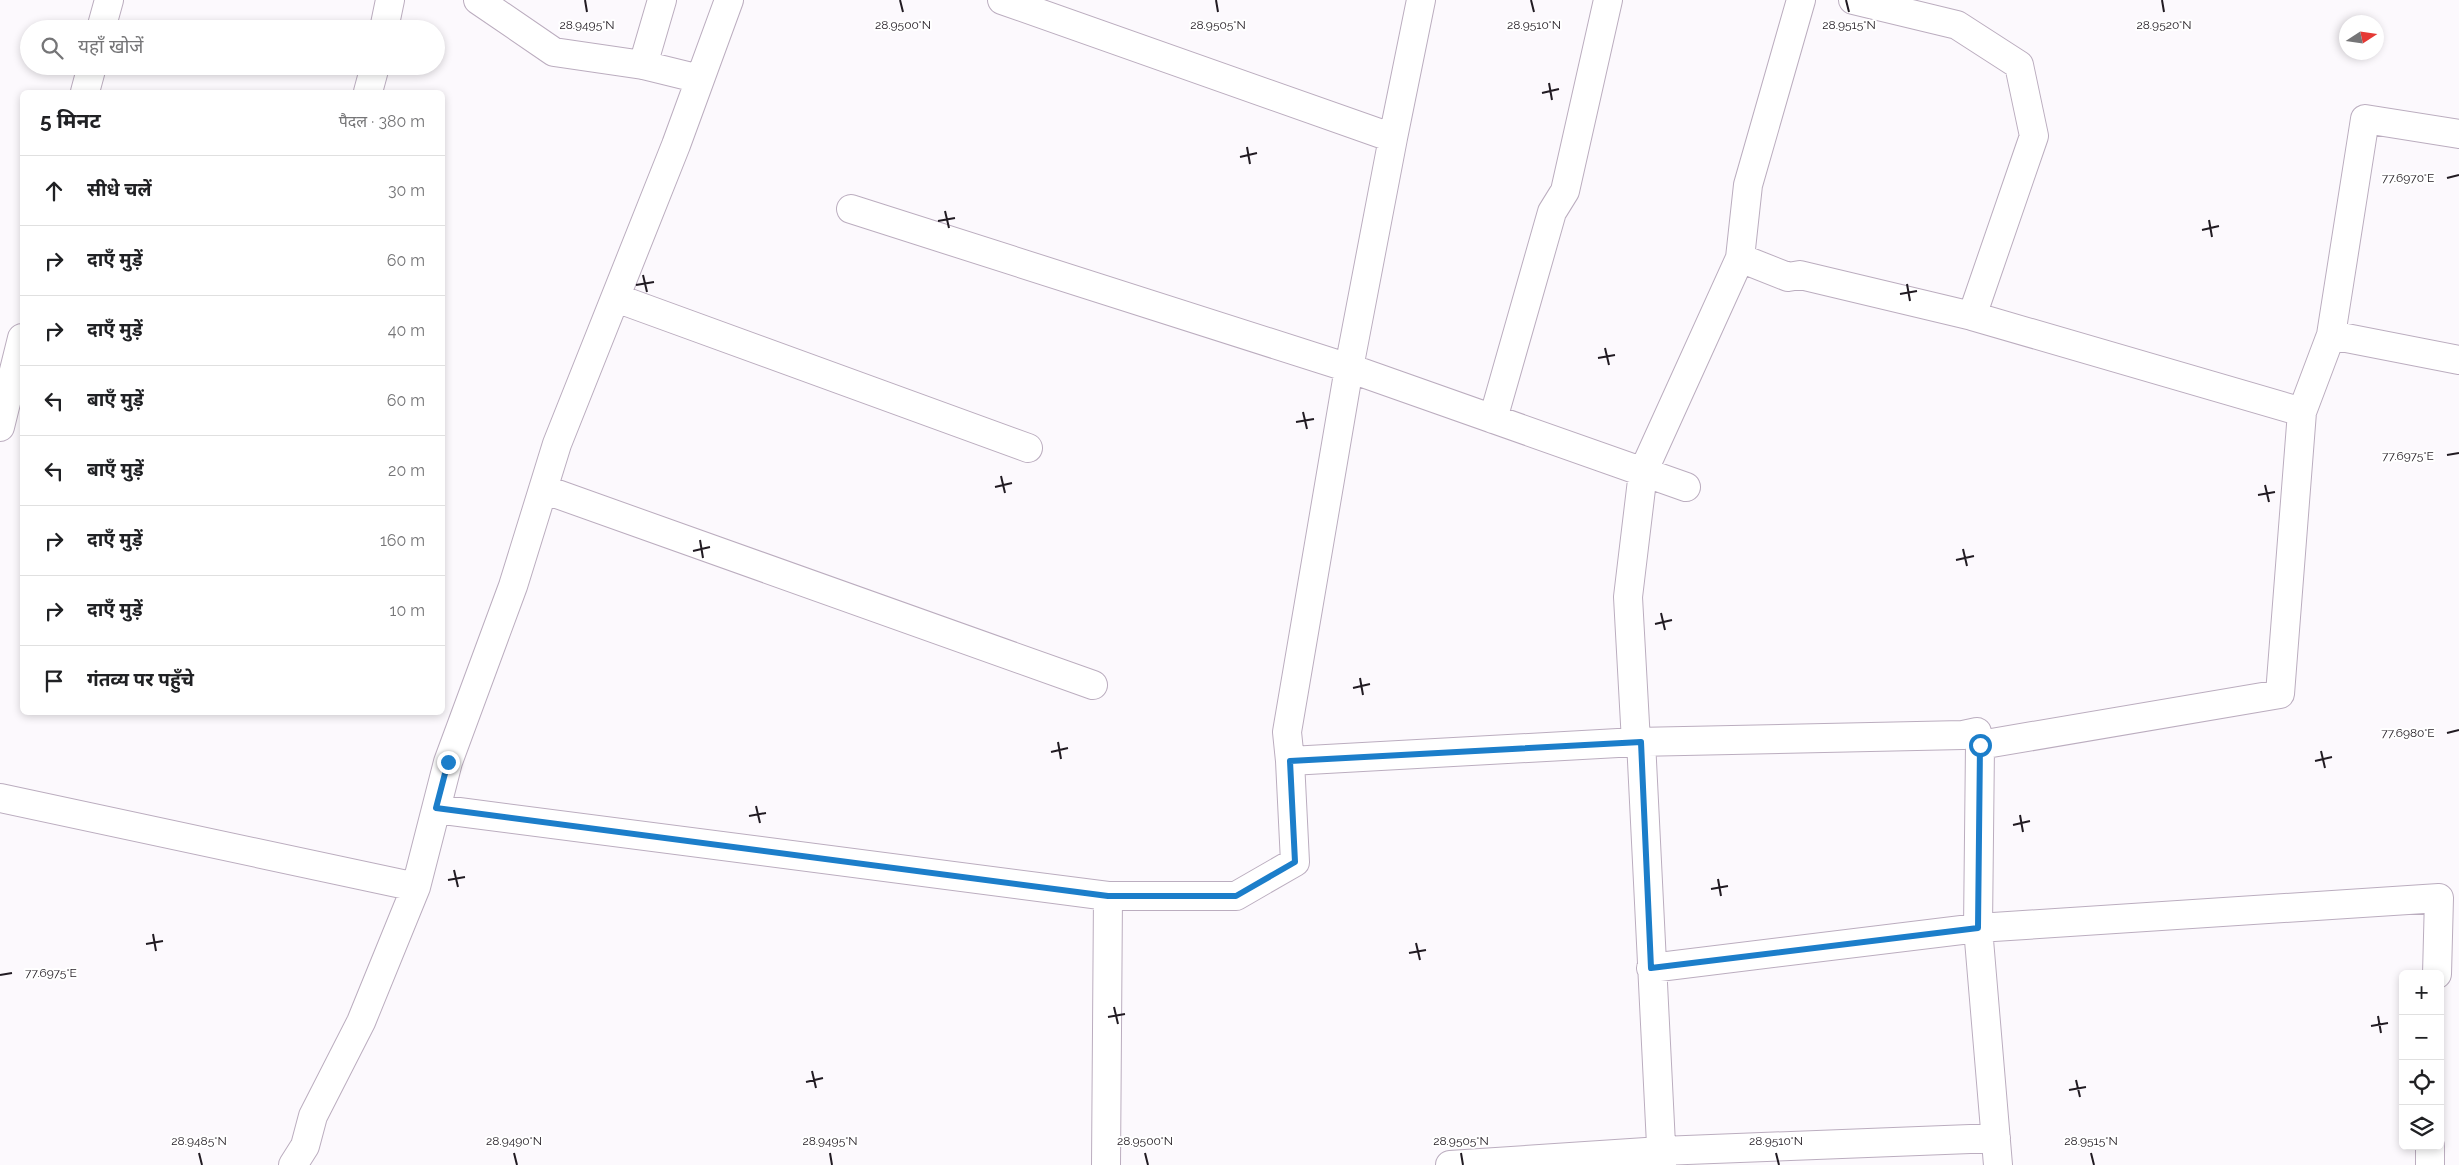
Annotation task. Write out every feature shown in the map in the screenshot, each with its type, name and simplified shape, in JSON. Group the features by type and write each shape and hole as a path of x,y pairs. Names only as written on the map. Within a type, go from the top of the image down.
{"street":[{"path":"103,20 109,0"},
{"path":"386,20 390,0"},
{"path":"478,0 554,52 643,65 700,79"},
{"path":"643,65 662,0"},
{"path":"293,1165 305,1146 313,1116 361,1022 416,887 448,762 513,586 557,444 616,298 729,0"},
{"path":"1002,0 1393,138"},
{"path":"436,808 1108,896 1236,896 1295,862 1287,732 1349,368 1421,0"},
{"path":"1492,418 1552,212 1565,191 1608,0"},
{"path":"1661,1158 1628,597 1643,472 1740,258 1748,185 1801,0"},
{"path":"1853,0 1957,25 2018,65 2034,136 1972,316"},
{"path":"86,90 90,75"},
{"path":"369,90 373,75"},
{"path":"1998,1165 1978,928 1980,745 2280,694 2302,412 2331,335 2365,119 2459,134"},
{"path":"851,209 1349,368 1686,487"},
{"path":"1740,258 1788,278 1800,275 1972,316 2302,412"},
{"path":"616,298 1028,448"},
{"path":"2331,335 2459,360"},
{"path":"0,427 20,346"},
{"path":"543,489 1093,685"},
{"path":"1290,761 1638,742 1963,735 1977,732"},
{"path":"0,798 416,887"},
{"path":"1106,1165 1108,896"},
{"path":"1651,968 1978,928 2439,898 2436,970"},
{"path":"1450,1165 1661,1158 1996,1138"},
{"path":"2430,1150 2430,1165"}],"route":[{"path":"448,762 436,808 1108,896 1236,896 1295,862 1290,761 1641,742 1651,968 1978,928 1980,745"}]}
